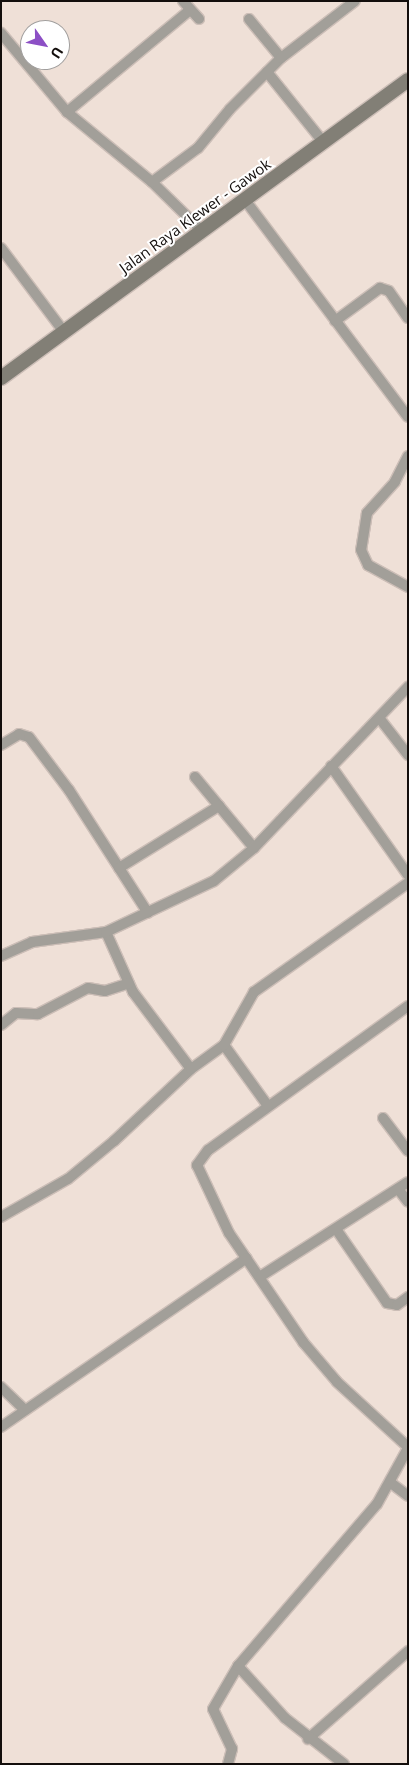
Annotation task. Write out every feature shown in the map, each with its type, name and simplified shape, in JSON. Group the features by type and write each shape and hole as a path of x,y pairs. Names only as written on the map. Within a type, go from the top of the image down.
{"main road":[{"name":"Jalan Raya Klewer - Gawok","path":"1,378 323,142 406,85"}],"street":[{"path":"152,182 198,148 282,58 355,1"},
{"path":"67,112 186,4 199,19"},
{"path":"249,19 282,58"},
{"path":"1,33 67,112 152,182 202,231"},
{"path":"267,72 323,142"},
{"path":"245,200 334,321 408,417"},
{"path":"1,248 64,332"},
{"path":"334,321 380,288 389,291 408,318"},
{"path":"408,456 395,482 368,513 361,550 368,565 408,587"},
{"path":"1,956 32,942 106,932 214,881 254,848 331,766 380,719 408,687"},
{"path":"380,719 408,756"},
{"path":"1,745 19,734 28,737 148,913"},
{"path":"331,766 408,875"},
{"path":"195,777 254,848"},
{"path":"119,868 218,806"},
{"path":"1,1217 68,1179 191,1069 224,1045 254,992 408,883"},
{"path":"106,932 129,983 191,1069"},
{"path":"1,1025 16,1013 38,1014 88,988 105,992 129,983"},
{"path":"228,1764 232,1749 213,1709 238,1666 391,1483 408,1447 321,1364 261,1276 224,1226 197,1165 208,1150 408,1006"},
{"path":"224,1045 268,1106"},
{"path":"382,1118 408,1151"},
{"path":"261,1276 408,1182"},
{"path":"398,1189 408,1202"},
{"path":"336,1229 387,1303 397,1305 408,1297"},
{"path":"1,1427 247,1258"},
{"path":"1,1386 26,1410"},
{"path":"391,1483 408,1496"},
{"path":"308,1739 408,1651"},
{"path":"238,1666 308,1739 344,1764"}]}
